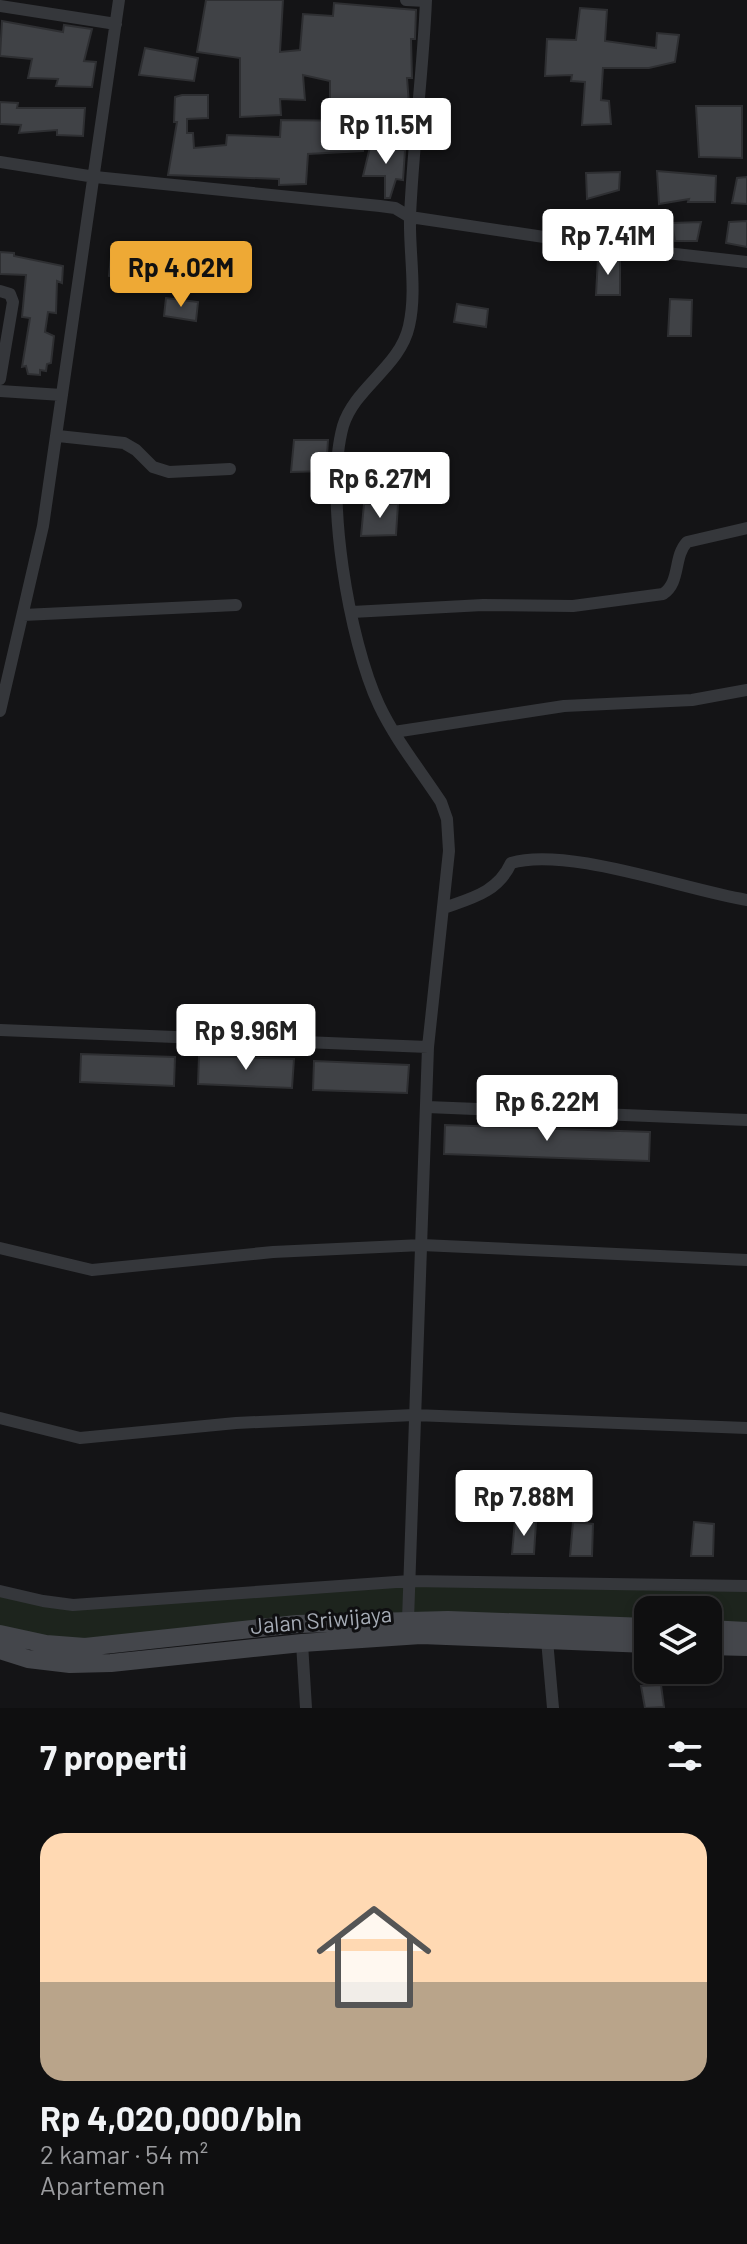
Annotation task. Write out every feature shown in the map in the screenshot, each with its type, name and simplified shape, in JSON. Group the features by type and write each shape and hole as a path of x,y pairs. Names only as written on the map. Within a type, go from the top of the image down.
{"main road":[{"name":"Jalan Sriwijaya","path":"0,1634 46,1644 85,1647 297,1624 408,1620 634,1627"},
{"path":"722,1633 744,1639"},
{"name":"Jalan Sriwijaya","path":"0,1650 28,1659 70,1664 421,1635 634,1643"},
{"path":"722,1643 744,1639"}],"street":[{"path":"0,711 43,526 119,0"},
{"path":"406,0 426,1 410,217 412,314 408,331 394,358 356,402 343,426 337,511 352,612 367,676 394,732 441,802 447,819 449,851 428,1047 408,1620"},
{"path":"0,6 116,24"},
{"path":"0,162 95,177 395,208 410,217 604,246 747,262"},
{"path":"0,291 10,294 13,302 0,379"},
{"path":"0,391 62,395"},
{"path":"58,436 124,443 153,467 169,472 230,469"},
{"path":"352,612 483,605 573,606 663,594 673,585 681,550 687,542 747,528"},
{"path":"23,615 236,605"},
{"path":"394,732 564,706 692,700 747,690"},
{"path":"444,908 491,890 505,877 511,863 526,859 585,863 747,900"},
{"path":"0,1030 428,1047"},
{"path":"427,1107 747,1120"},
{"path":"0,1248 92,1270 273,1252 422,1245 747,1260"},
{"path":"0,1418 80,1438 236,1423 414,1415 747,1428"},
{"path":"0,1591 43,1601 103,1604 410,1581 747,1586"},
{"path":"547,1640 553,1708"},
{"path":"302,1643 306,1708"}],"shaded area":[{"path":"409,1582 407,1620 119,1643 0,1632 0,1592 43,1602"},
{"path":"411,1582 747,1588 747,1630 722,1629 722,1596 634,1596 634,1626 410,1619"}],"building":[{"path":"206,0 283,0 280,52 300,50 303,14 333,16 334,3 416,10 415,39 411,39 412,78 407,78 409,104 384,109 384,104 330,101 330,81 303,75 305,100 280,99 281,115 240,117 240,58 197,52"},
{"path":"580,8 607,10 605,41 656,48 657,33 679,35 675,62 649,68 603,68 601,100 609,101 611,124 582,125 585,82 571,81 572,75 545,76 547,39 576,40"},
{"path":"2,21 63,32 64,25 92,29 84,61 96,62 92,87 56,86 58,79 28,78 32,59 0,56"},
{"path":"145,48 198,58 194,81 139,75"},
{"path":"208,95 208,118 187,119 187,133 193,133 194,148 226,145 227,135 280,137 281,120 362,121 363,151 308,154 306,184 279,185 279,179 168,175 177,122 174,122 175,97"},
{"path":"0,102 18,103 17,108 85,108 83,136 57,135 57,130 19,133 21,125 0,124"},
{"path":"696,106 742,106 742,158 699,157"},
{"path":"370,147 405,150 403,180 396,179 390,198 385,198 385,176 363,176"},
{"path":"657,171 716,176 715,202 688,202 689,199 659,204"},
{"path":"620,172 619,190 587,199 586,173"},
{"path":"747,177 747,204 732,203 737,178"},
{"path":"747,221 747,247 726,243 729,222"},
{"path":"701,222 697,241 675,241 672,223"},
{"path":"0,252 63,266 62,283 57,281 56,313 48,312 45,332 54,336 51,363 47,364 46,371 40,370 40,375 28,374 26,366 22,367 30,318 22,317 26,275 0,274"},
{"path":"111,257 175,269 172,288 109,276"},
{"path":"598,258 620,259 620,295 596,295"},
{"path":"166,298 198,302 196,321 164,316"},
{"path":"670,299 692,300 691,336 668,336"},
{"path":"457,304 488,309 486,327 454,322"},
{"path":"294,440 328,440 326,471 291,472"},
{"path":"364,504 398,504 396,535 361,536"},
{"path":"81,1054 175,1057 174,1086 80,1082"},
{"path":"199,1056 294,1059 292,1088 198,1084"},
{"path":"314,1061 409,1065 407,1093 313,1090"},
{"path":"445,1125 650,1132 649,1161 444,1154"},
{"path":"515,1520 536,1522 534,1554 512,1554"},
{"path":"573,1522 593,1524 592,1556 570,1556"},
{"path":"694,1522 714,1524 713,1556 691,1556"},
{"path":"661,1685 664,1707 645,1708 641,1686"}]}
